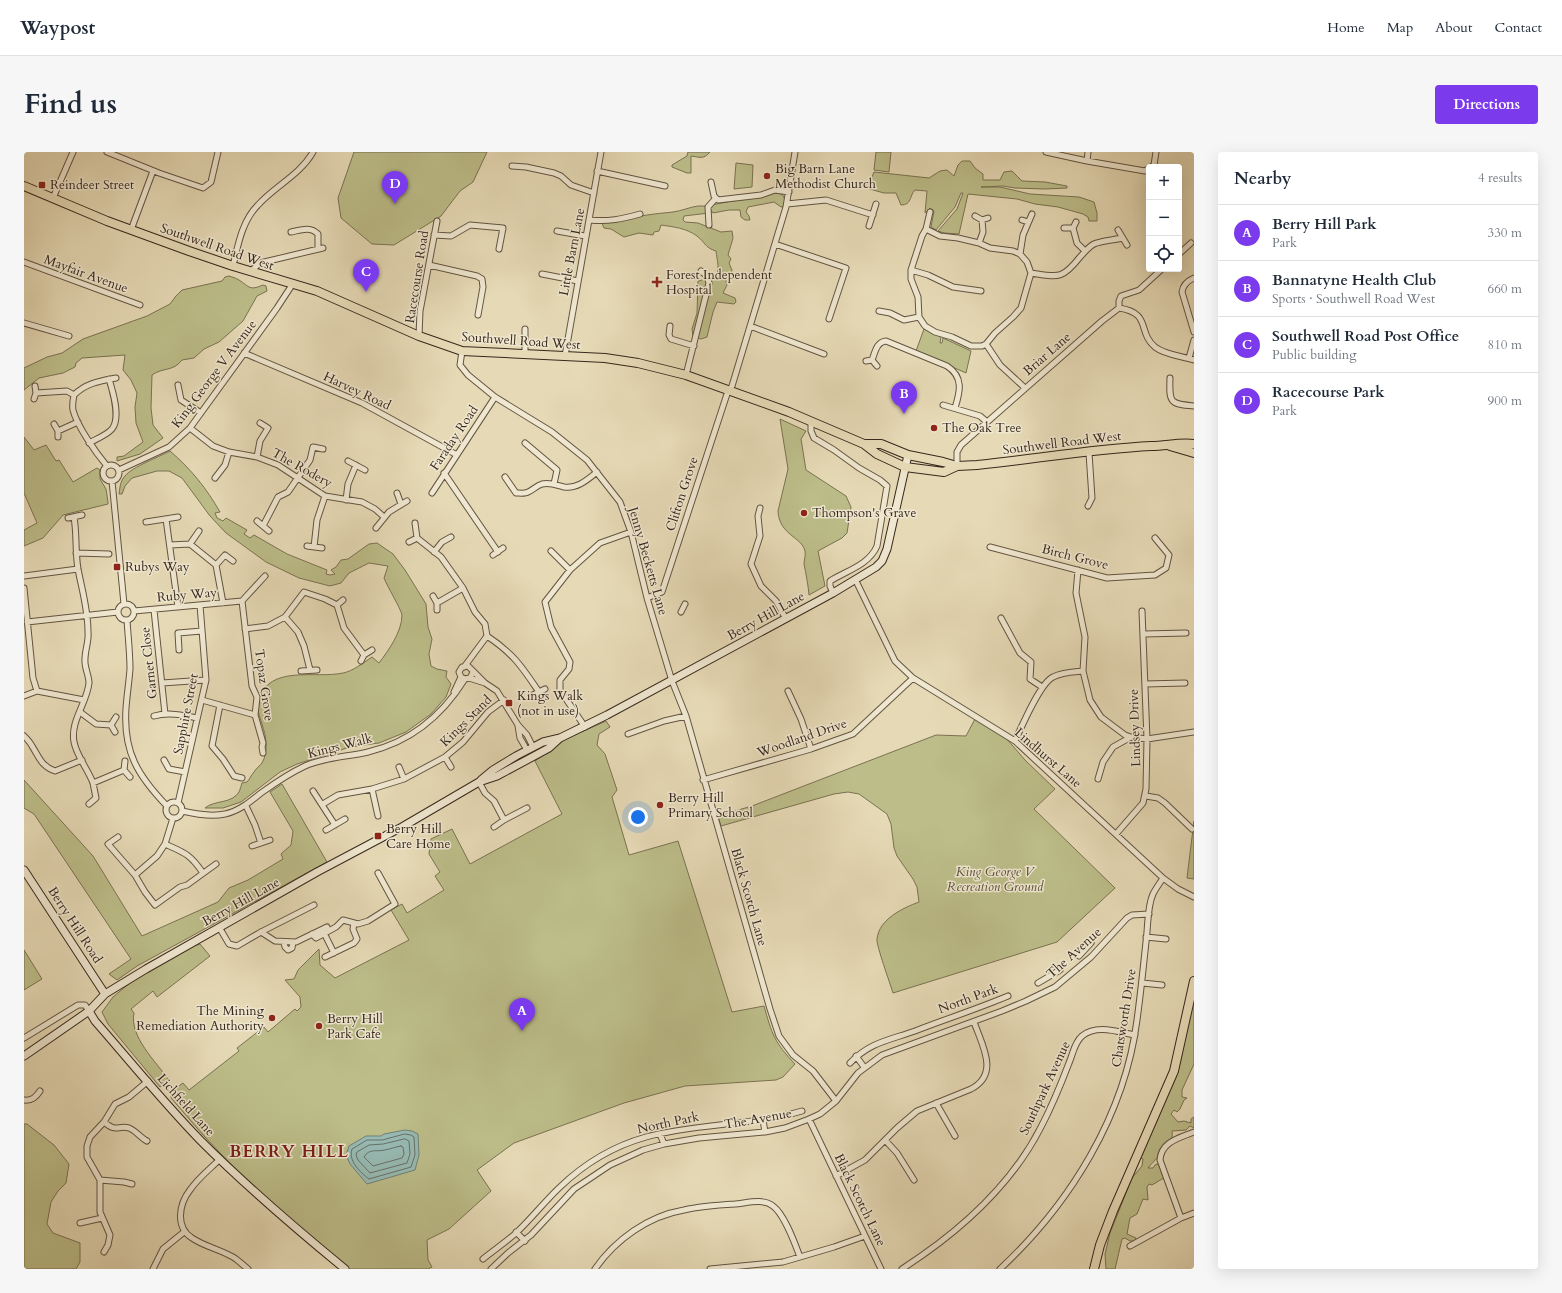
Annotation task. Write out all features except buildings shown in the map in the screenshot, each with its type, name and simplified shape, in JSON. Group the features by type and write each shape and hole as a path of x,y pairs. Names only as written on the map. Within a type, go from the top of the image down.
{"main road":[{"name":"Southwell Road West","path":"24,186 131,230 251,272 317,291 419,336 462,351 605,358 638,363 686,374 730,390 864,444 878,454 905,467 944,472 957,466 1129,448 1169,446 1184,443 1194,444"},
{"name":"Southwell Road West","path":"864,444 881,444 908,455 957,466"},
{"name":"Southwell Road West","path":"1169,446 1194,453"},
{"path":"1094,1269 1100,1245 1113,1211 1174,1071 1194,981"}],"street":[{"path":"53,198 73,152"},
{"path":"107,152 153,171 203,188 211,182 218,152"},
{"path":"233,266 243,230 257,206 299,170 313,152"},
{"name":"Little Barn Lane","path":"565,356 601,152"},
{"name":"Clifton Grove","path":"647,598 662,592 727,394 730,390 787,204 795,152"},
{"path":"1046,152 1088,161 1146,170"},
{"path":"1088,152 1088,161"},
{"path":"1154,164 1156,152"},
{"path":"512,166 526,167 554,173 561,176 571,185 594,193"},
{"path":"131,230 153,171"},
{"path":"597,171 657,187 664,186"},
{"path":"711,182 715,199"},
{"path":"715,199 761,196 775,190 789,192"},
{"path":"709,225 708,207 715,199"},
{"path":"787,204 826,200 873,215"},
{"path":"870,226 876,204"},
{"path":"926,229 940,236 958,238 979,243 990,248 1020,254 1027,262 1031,273 1021,308 995,333 986,344 977,347 968,345 952,337 929,329 919,317 918,297 911,279 911,270 922,236 926,229 930,212"},
{"path":"590,220 618,220 640,214"},
{"path":"1020,254 1023,235 1032,214"},
{"path":"975,216 985,219 983,232 979,243"},
{"path":"1022,220 1028,222"},
{"name":"Racecourse Road","path":"419,336 420,311 437,221"},
{"path":"1076,222 1073,228 1077,243 1085,252"},
{"path":"434,235 451,236 470,225 503,228 500,249"},
{"path":"251,272 260,263 320,248 318,234 315,231 308,228 291,232"},
{"path":"1064,228 1073,228"},
{"path":"1118,230 1127,245"},
{"path":"557,231 586,236"},
{"path":"1031,273 1054,276 1062,275 1069,271 1085,252 1095,244 1122,238"},
{"path":"1182,251 1191,243"},
{"path":"775,244 846,268 829,319"},
{"name":"Mayfair Avenue","path":"24,262 140,306"},
{"path":"429,265 477,276 482,279 483,287 478,316"},
{"path":"911,270 928,275 953,287 981,291"},
{"path":"686,374 709,283 707,276 702,271"},
{"name":"Briar Lane","path":"957,466 956,456 959,448 1025,388 1119,308 1121,296 1139,290 1159,272"},
{"path":"542,274 578,281"},
{"path":"1194,278 1183,286 1182,292 1193,322 1194,332"},
{"name":"King George V Avenue","path":"118,470 165,449 175,443 190,428 277,308 292,284"},
{"path":"1119,308 1133,311 1142,319 1149,339 1155,347 1164,351 1192,359 1194,340"},
{"path":"879,311 890,313 904,320 919,317"},
{"path":"24,323 69,336"},
{"path":"670,326 669,335 671,339 694,346"},
{"path":"750,326 824,354"},
{"path":"525,329 525,354"},
{"path":"872,360 878,344 886,341 947,366 953,370 961,392 955,408"},
{"path":"986,344 1000,365 1025,388"},
{"name":"Jenny Becketts Lane","path":"462,351 460,365 468,375 495,397 552,432 587,460 620,502 631,532 647,598 672,681"},
{"name":"Harvey Road","path":"244,353 362,403 457,455"},
{"path":"866,361 872,360"},
{"path":"872,360 877,366"},
{"path":"107,466 90,443 78,422 73,411 72,402 74,395 85,386 98,381 116,378"},
{"path":"90,443 109,431 114,424 116,416 115,402 109,379"},
{"path":"1163,384 1170,381 1170,396 1172,401 1176,404 1194,406"},
{"path":"178,385 181,400 201,413"},
{"path":"34,398 36,393 35,386"},
{"path":"36,393 67,391 74,395"},
{"name":"Faraday Road","path":"432,492 495,397"},
{"path":"943,405 980,416 987,422"},
{"path":"54,424 58,434 78,422"},
{"path":"811,422 810,432 814,438 859,468 884,482 887,486 875,552 855,568 830,581 830,586 834,593"},
{"path":"257,457 260,441 268,428 260,423"},
{"name":"The Rodery","path":"190,428 214,446 229,452 257,457 278,465 325,496 362,502 376,509 384,517"},
{"path":"525,443 557,470 554,484"},
{"path":"263,526 278,497 288,492 310,460 313,447 323,449"},
{"path":"215,478 225,465 229,452"},
{"path":"1088,506 1092,498 1089,453"},
{"name":"Berry Hill Lane","path":"24,1056 89,1011 105,994 220,928 402,827 479,782 497,776 532,751 585,727 856,581 882,562 887,549 908,455"},
{"path":"348,461 365,470"},
{"path":"112,465 118,470 118,477 112,481 107,481 103,477 103,472 107,466 112,465"},
{"path":"346,500 348,484 356,465"},
{"path":"504,477 516,493 528,493 535,487 543,484 554,484 565,487 577,486 585,482 597,472"},
{"path":"444,473 498,552"},
{"path":"112,481 124,604"},
{"path":"397,493 401,504"},
{"path":"314,547 317,520 325,496"},
{"path":"376,528 384,517 407,501"},
{"path":"760,508 758,516 760,536 751,564 761,586 776,600 786,619"},
{"path":"883,512 894,514"},
{"path":"68,518 82,515"},
{"path":"74,517 76,553 89,634 84,661 89,682 75,724 73,735 74,742 93,783 98,800 89,804"},
{"path":"146,522 178,517"},
{"path":"166,519 167,542 178,607"},
{"path":"257,521 269,531"},
{"path":"415,524 417,538 441,557 463,588 475,612 485,624 487,636 459,672 465,678 485,683"},
{"path":"190,544 199,531"},
{"path":"585,727 560,690 560,680 568,669 570,662 551,627 546,602 570,570 600,543 631,532"},
{"path":"434,552 442,542 451,537"},
{"path":"409,542 417,538"},
{"name":"Birch Grove","path":"990,547 1106,578 1156,575 1166,568 1169,555 1155,538"},
{"path":"167,542 190,544 216,565 223,603"},
{"path":"307,546 322,548"},
{"path":"493,555 503,548"},
{"path":"551,551 570,570"},
{"path":"76,553 109,554"},
{"path":"216,565 225,555 233,561"},
{"path":"24,576 78,568"},
{"path":"1078,570 1076,593 1085,637 1083,671 1090,700 1101,717 1131,737 1147,739 1194,732"},
{"path":"242,601 264,578 267,585"},
{"name":"Lindhurst Lane","path":"856,581 895,661 913,678 1015,741 1163,878 1178,889 1193,895"},
{"path":"24,588 25,607 37,691"},
{"path":"436,603 463,588"},
{"path":"246,629 268,626 285,617 304,592 325,599 337,606 344,628 364,655"},
{"path":"433,596 437,610"},
{"path":"337,606 344,600"},
{"name":"Ruby Way","path":"134,611 242,601"},
{"name":"Topaz Grove","path":"242,601 252,686 257,697 255,715 263,743 261,749"},
{"path":"118,612 120,617 127,620 132,618 134,611 131,606 124,604"},
{"path":"118,612 120,607 124,604"},
{"path":"681,612 685,604"},
{"name":"Sapphire Street","path":"178,803 206,680 200,605"},
{"name":"Garnet Close","path":"154,610 164,714"},
{"name":"Lindsey Drive","path":"1116,834 1143,803 1146,796 1148,778 1142,611"},
{"path":"27,622 118,612"},
{"path":"285,617 298,632 304,646 310,670"},
{"path":"1000,618 1020,653 1031,662 1030,679 1042,687"},
{"path":"127,620 130,669 126,710 126,732 131,753 140,774 167,806 167,814 173,818"},
{"path":"179,650 178,633 202,631"},
{"path":"1144,634 1186,633"},
{"path":"487,636 515,657 539,692"},
{"path":"361,661 364,655 372,650"},
{"path":"465,678 472,675 475,653"},
{"path":"464,666 472,670 485,683 497,691 504,700 518,725 520,738 532,751"},
{"path":"301,671 317,670"},
{"path":"1015,741 1042,687 1051,677 1063,673 1083,671"},
{"name":"Kings Walk","path":"182,811 210,815 225,814 246,806 283,778 306,765 333,757 368,752 403,740 439,714 465,678"},
{"name":"Woodland Drive","path":"703,780 811,749 853,734 913,678"},
{"path":"162,683 206,680"},
{"name":"Black Scotch Lane","path":"672,681 686,716 703,780 779,1036 793,1055 813,1071 836,1101"},
{"path":"1145,684 1186,683"},
{"path":"533,695 544,689"},
{"path":"24,696 37,691 84,700"},
{"path":"788,691 801,719 811,749"},
{"path":"202,700 255,715"},
{"name":"Kings Stand","path":"323,804 338,795 372,789 404,779 445,757 463,742 488,712 504,700"},
{"path":"220,705 212,746 223,759 232,778 242,778"},
{"path":"80,712 96,724 112,725"},
{"name":"Garnet Close","path":"154,716 164,714 197,718"},
{"path":"628,734 664,721 686,716"},
{"path":"115,732 112,725 116,717"},
{"path":"24,736 32,745 37,757 48,769 55,771 82,760"},
{"path":"1098,779 1103,762 1113,747 1131,737"},
{"name":"Kings Stand","path":"445,757 451,767"},
{"path":"164,760 169,769 185,772"},
{"path":"125,761 124,770 130,777"},
{"path":"399,767 404,779"},
{"path":"93,783 124,770"},
{"path":"479,782 485,793 494,802 504,820"},
{"path":"372,789 378,816"},
{"path":"313,791 323,804 335,825"},
{"path":"1146,796 1158,798 1164,802 1192,829"},
{"path":"167,806 172,802 178,803 182,807 182,811 178,817 173,818"},
{"path":"246,806 255,825 261,843"},
{"path":"494,827 527,808"},
{"path":"135,875 157,856 165,844 173,818"},
{"path":"326,830 345,819"},
{"path":"118,838 108,844 135,875 145,892 155,904 180,887 187,885 216,864"},
{"path":"252,846 270,840"},
{"path":"165,844 187,853 195,861 203,873"},
{"name":"Berry Hill Road","path":"24,870 105,994"},
{"path":"312,934 316,938 336,927 343,920 358,924 368,922 395,904 378,873"},
{"name":"Chatsworth Drive","path":"1000,1269 1019,1251 1063,1197 1097,1142 1112,1111 1125,1078 1135,1035 1146,937 1153,894 1163,878"},
{"path":"220,928 229,944 237,946 314,905"},
{"name":"The Avenue","path":"491,1269 508,1253 525,1241 563,1199 586,1181 628,1156 664,1144 699,1138 765,1132 785,1128 809,1120 820,1114 836,1101 864,1067 882,1055 1002,1011 1055,987 1091,957 1127,918 1132,915 1149,914"},
{"path":"325,958 354,943 356,939 353,929 354,923"},
{"path":"261,932 275,941 284,943 296,942 327,927"},
{"path":"324,933 334,953"},
{"path":"1146,937 1166,939"},
{"path":"1079,956 1091,943"},
{"path":"1085,950 1091,957"},
{"path":"1038,983 1049,978 1060,970"},
{"path":"1049,978 1055,987"},
{"path":"1142,983 1162,984"},
{"name":"North Park","path":"850,1063 856,1056 876,1043 909,1033 1008,996"},
{"path":"998,1000 1002,1011"},
{"path":"24,1038 78,1005 85,1005 89,1011"},
{"name":"Lichfield Lane","path":"89,1011 95,1021 199,1138 290,1224 345,1269"},
{"path":"836,1176 864,1160 917,1111 977,1086 983,1080 987,1073 988,1066 974,1022"},
{"name":"Southpark Avenue","path":"902,1269 956,1230 999,1187 1022,1158 1046,1116 1070,1062 1076,1044 1080,1038 1093,1030 1101,1029 1135,1035"},
{"path":"856,1056 864,1067"},
{"path":"104,1252 110,1238 102,1218 99,1204 100,1180 87,1157 87,1146 90,1137 104,1122 115,1104 129,1097 148,1081"},
{"path":"24,1100 32,1099 37,1096 40,1091"},
{"path":"936,1103 955,1136"},
{"name":"North Park","path":"483,1259 516,1232 560,1187 586,1165 603,1154 645,1137 692,1128 763,1120 802,1111"},
{"path":"763,1120 765,1132"},
{"name":"Black Scotch Lane","path":"809,1120 881,1269"},
{"path":"104,1122 110,1127 116,1129 124,1127 130,1128 148,1142"},
{"path":"1181,1218 1160,1160 1160,1156 1161,1151 1170,1142 1194,1132"},
{"path":"660,1134 664,1144"},
{"path":"885,1140 897,1153 914,1180"},
{"path":"220,1159 188,1191 181,1212 180,1222 184,1232 191,1238 236,1259 248,1269"},
{"path":"100,1180 132,1184"},
{"path":"595,1269 604,1256 629,1234 661,1216 682,1210 702,1207 761,1202 774,1206 778,1211 793,1238 800,1257"},
{"path":"1130,1246 1181,1218 1194,1213"},
{"path":"80,1223 102,1218"},
{"path":"153,1269 163,1249 184,1232"},
{"path":"516,1232 525,1241"},
{"path":"710,1269 750,1267 783,1262 865,1236"}],"green space":[{"path":"354,152 487,152 473,182 460,191 441,216 394,245 372,244 341,218 338,198"},
{"path":"688,152 710,152 708,155 703,157 691,156 691,173 687,173 672,167 672,165 687,156"},
{"path":"876,152 891,152 889,172 874,170"},
{"path":"962,161 970,161 975,168 983,174 983,180 1000,180 1004,172 1012,171 1022,181 1045,182 1067,186 1067,188 1045,189 1003,186 981,187 1000,187 1030,194 1079,197 1094,202 1097,213 1097,221 1089,221 1088,217 1083,214 1058,207 1035,204 1017,199 968,194 959,234 944,233 938,231 957,209 963,193 961,193 955,207 936,230 931,227 934,211 930,208 925,213 927,191 915,190 909,202 905,205 901,205 896,193 884,193 855,185 858,182 870,182 874,172 929,178 940,171 947,170 954,176 958,165"},
{"path":"736,163 753,165 752,187 734,189"},
{"path":"775,193 782,194 786,201 785,206 781,207 774,202 748,207 746,212 750,220 745,220 741,217 740,210 729,210 713,213 710,209 712,205"},
{"path":"705,206 709,210 709,213 684,216 683,220 685,222 698,223 721,232 732,231 733,238 728,255 731,259 729,263 732,270 731,274 725,278 727,285 723,293 735,298 736,302 734,304 717,302 707,337 701,339 693,336 692,329 697,313 698,281 714,279 716,276 718,265 716,251 707,247 700,238 693,233 680,228 661,225 659,231 654,232 653,235 639,233 624,237 611,229 604,228 602,223"},
{"path":"229,276 238,279 252,288 263,285 266,286 267,291 257,296 243,321 219,342 204,349 194,358 182,360 179,364 171,368 152,375 151,408 153,425 163,438 140,454 117,461 117,457 124,456 143,442 136,423 135,407 137,393 131,380 123,370 125,355 82,358 76,363 75,367 63,373 39,378 24,390 24,368 47,357 62,353 83,339 147,316 170,304 182,290 222,281 225,277"},
{"path":"924,329 941,337 940,343 942,343 943,338 971,351 966,373 916,351"},
{"path":"780,419 806,431 801,439 806,470 846,496 851,507 847,533 842,538 818,551 825,586 809,595 804,564 805,551 800,542 786,531 779,519 778,511 788,469"},
{"path":"24,437 34,450 46,445 56,461 59,460 73,482 97,468 100,470 100,479 106,489 108,504 63,515 43,538 24,546 24,530 37,523 24,493"},
{"path":"170,451 192,472 210,495 220,512 215,513 217,518 223,521 226,518 247,530 244,534 250,538 254,535 287,554 327,570 326,574 335,574 331,570 336,567 341,560 348,559 369,544 377,543 393,554 405,570 426,604 428,627 432,639 429,654 431,666 447,671 446,677 451,684 446,697 431,714 406,732 379,743 350,747 297,764 280,772 241,802 223,808 205,808 236,796 242,783 247,782 262,763 266,754 266,744 265,733 259,715 258,706 264,689 272,681 294,675 343,673 372,657 379,663 390,647 400,628 402,615 384,578 388,566 369,563 349,573 341,583 330,586 299,578 266,562 226,533 210,516 182,478 169,471 157,471 132,478 125,486 122,494 119,494 122,480 128,473"},
{"name":"King George V Recreation Ground","path":"975,719 1006,738 1025,760 1055,789 1034,809 1115,888 1057,942 893,993 877,943 879,932 882,926 893,915 919,902 917,887 897,856 894,848 891,824 887,814 859,794 848,792 834,794 721,826 718,816 752,806 936,735 966,736"},
{"path":"606,721 610,727 599,734 597,745 605,754 617,790 612,797 629,855 678,841 732,1012 764,1006 769,1024 778,1043 782,1050 795,1064 783,1077 776,1080 685,1086 624,1103 514,1143 477,1170 491,1191 449,1229 427,1240 428,1260 432,1267 428,1269 349,1269 247,1181 203,1135 171,1098 172,1091 183,1083 189,1090 239,1051 237,1048 264,1027 268,1032 295,1009 297,1011 301,1007 300,997 285,980 294,979 298,970 319,949 320,965 335,978 409,940 391,910 402,904 407,913 444,890 435,876 440,872 429,854 431,839 452,829 470,864 562,814 535,761 566,739"},
{"path":"24,780 93,856 142,936 218,902 229,888 248,880 283,859 281,854 291,845 293,831 270,792 282,784 327,862 137,966 117,980 109,974 131,959 34,814 24,808"},
{"path":"1194,821 1194,879 1187,878"},
{"path":"200,944 210,956 157,997 153,991 131,1009 134,1013 134,1022 139,1040 169,1080 160,1087 108,1024 102,1012 113,997 136,978"},
{"path":"24,950 42,979 24,990"},
{"path":"1194,994 1194,1064 1182,1090 1182,1097 1187,1098 1184,1100 1177,1112 1174,1110 1171,1114 1178,1122 1184,1121 1191,1123 1191,1119 1194,1117 1194,1128 1190,1126 1186,1130 1172,1131 1172,1138 1169,1144 1148,1168 1153,1168 1155,1165 1160,1163 1167,1176 1152,1185 1149,1184 1147,1187 1148,1200 1143,1199 1137,1214 1130,1218 1127,1234 1136,1238 1135,1241 1130,1241 1125,1238 1122,1239 1115,1269 1106,1269 1105,1254 1110,1233 1132,1178 1142,1166 1143,1159 1140,1158 1170,1088"},
{"path":"24,1124 27,1124 54,1145 69,1164 66,1183 58,1191 51,1202 47,1224 53,1233 80,1243 80,1262 76,1269 24,1269"}],"water":[{"path":"405,1130 418,1134 419,1155 415,1170 367,1184 350,1164 346,1155 349,1146 366,1136 381,1136 384,1134"}],"place":[{"name":"Big Barn Lane Methodist Church","path":"767,176"},
{"name":"Reindeer Street","path":"42,185"},
{"name":"Racecourse Park","path":"395,204"},
{"name":"Forest Independent Hospital","path":"657,282"},
{"name":"Southwell Road Post Office","path":"366,292"},
{"name":"Bannatyne Health Club","path":"904,414"},
{"name":"The Oak Tree","path":"934,428"},
{"name":"Thompson's Grave","path":"804,513"},
{"name":"Rubys Way","path":"117,567"},
{"name":"Kings Walk (not in use)","path":"509,703"},
{"name":"Berry Hill Primary School","path":"660,805"},
{"name":"Berry Hill Care Home","path":"378,836"},
{"name":"The Mining Remediation Authority","path":"272,1018"},
{"name":"Berry Hill Park Cafe","path":"319,1026"},
{"name":"Berry Hill Park","path":"522,1031"}],"district":[{"name":"BERRY HILL","path":"289,1151"}]}
